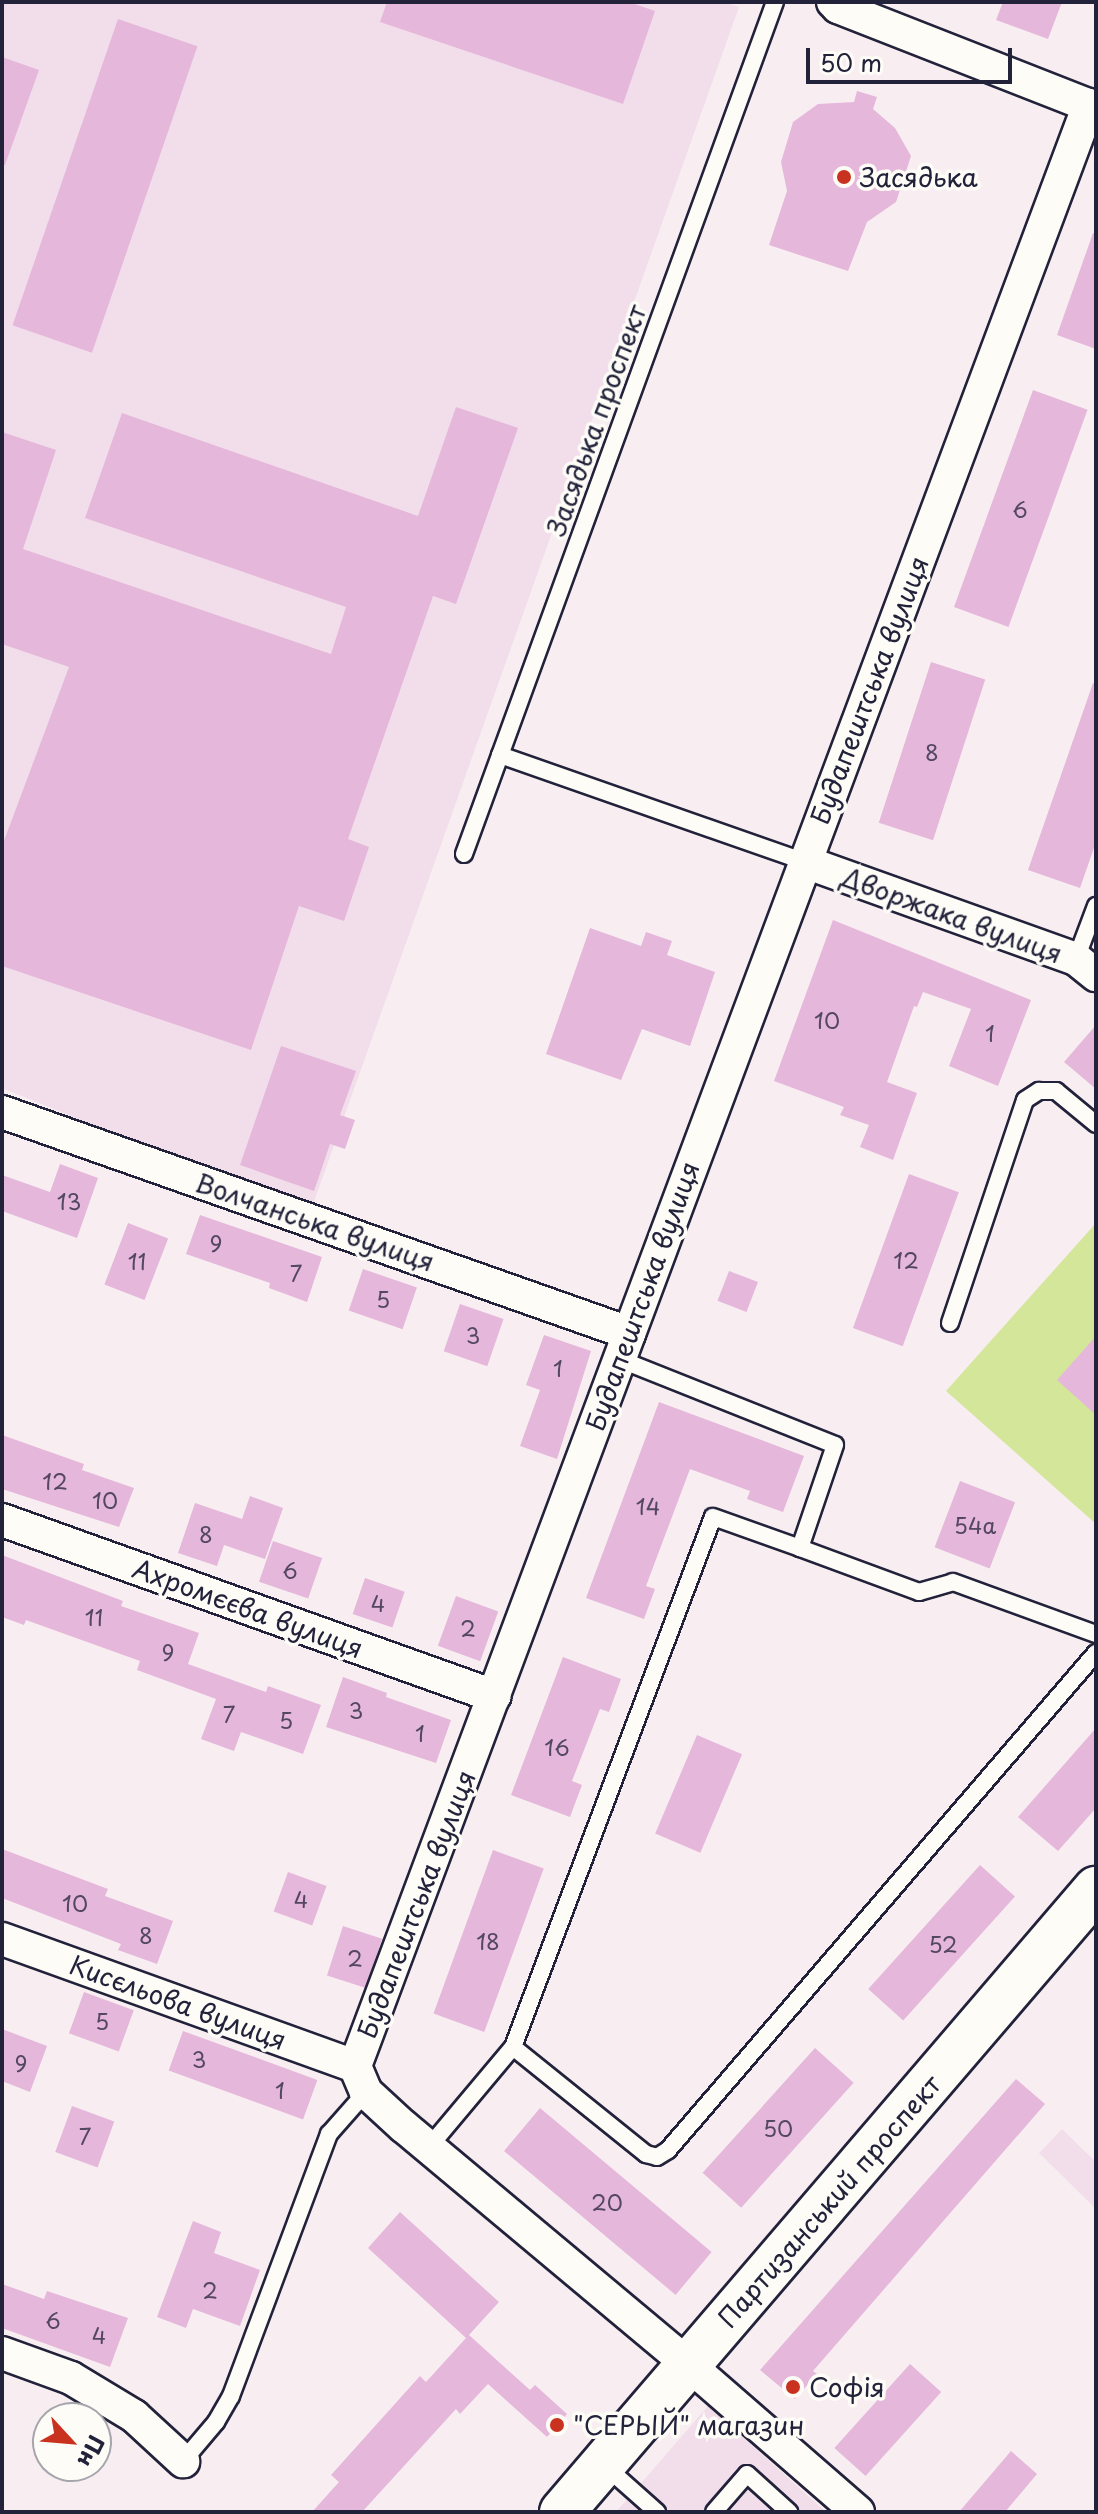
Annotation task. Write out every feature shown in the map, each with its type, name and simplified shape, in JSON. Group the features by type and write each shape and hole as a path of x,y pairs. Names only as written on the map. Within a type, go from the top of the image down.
{"street":[{"path":"833,2 838,7 1092,106"},
{"name":"Будапештська вулиця","path":"361,2079 494,1696 805,862 1092,106"},
{"name":"Дворжака вулиця","path":"805,862 1086,967"},
{"name":"Волчанська вулиця","path":"2,1112 624,1346"},
{"name":"Ахромєєва вулиця","path":"2,1520 494,1696"},
{"name":"Партизанський проспект","path":"562,2512 1096,1889"},
{"name":"Кисєльова вулиця","path":"2,1939 361,2079"},
{"path":"361,2079 429,2147 689,2365 858,2512"},
{"path":"2,2353 71,2378 134,2416 183,2461"}],"lane":[{"name":"Засядька проспект","path":"464,854 775,2"},
{"path":"500,755 805,862"},
{"path":"1086,967 1096,906"},
{"path":"950,1323 1025,1100 1039,1091 1056,1091 1096,1124"},
{"path":"624,1346 835,1445 800,1548"},
{"path":"429,2147 513,2047 713,1517 919,1592 953,1582 1096,1634"},
{"path":"513,2047 646,2154 657,2157 668,2150 1096,1653"},
{"path":"183,2461 216,2422 231,2396 329,2134 361,2079"},
{"path":"603,2464 657,2512"},
{"path":"714,2512 747,2474 789,2512"}],"shaded area":[{"path":"2,2 724,2 739,7 310,1213 2,1088"},
{"path":"1062,2129 1096,2162 1096,2209 1039,2153"},
{"path":"708,2406 826,2512 616,2512"}],"green space":[{"path":"1096,1223 1096,1524 946,1391"}],"building":[{"path":"387,2 629,2 655,11 623,104 380,22"},
{"path":"1003,2 1062,2 1048,39 996,20"},
{"path":"118,19 197,46 92,353 13,325"},
{"path":"2,57 39,70 5,165 2,165"},
{"name":"Засядька","path":"857,91 877,97 873,109 895,128 911,156 896,202 867,222 848,271 769,245 787,191 781,162 793,122 818,104 854,102"},
{"path":"1093,233 1096,234 1096,349 1057,335"},
{"path":"1033,390 1088,410 1008,627 954,607"},
{"path":"456,407 518,428 456,604 433,596 348,839 369,847 344,921 299,906 251,1050 2,966 2,846 69,667 2,644 2,432 56,450 23,549 331,654 346,607 85,518 122,413 418,516"},
{"path":"931,662 985,680 933,840 879,823"},
{"path":"1093,683 1096,684 1096,842 1080,888 1028,870"},
{"path":"833,920 1031,1000 998,1086 949,1066 971,1009 923,992 917,1007 914,1006 887,1082 917,1093 893,1160 860,1147 869,1125 840,1115 844,1107 774,1081"},
{"path":"590,928 641,946 646,932 672,941 667,955 715,972 690,1046 642,1029 621,1080 546,1054"},
{"path":"1096,1025 1096,1089 1064,1062"},
{"path":"281,1046 356,1071 340,1115 355,1120 345,1149 330,1144 314,1191 240,1165"},
{"path":"60,1164 98,1178 77,1238 2,1211 2,1175 50,1192"},
{"path":"909,1174 959,1192 903,1346 853,1328"},
{"path":"200,1215 322,1257 307,1302 269,1288 270,1283 186,1254"},
{"path":"128,1223 168,1238 144,1300 104,1285"},
{"path":"363,1269 417,1288 403,1329 349,1311"},
{"path":"729,1271 758,1282 746,1312 718,1301"},
{"path":"460,1304 503,1319 487,1366 444,1351"},
{"path":"544,1335 591,1351 557,1459 520,1446 540,1390 526,1385"},
{"path":"1096,1336 1096,1415 1057,1380"},
{"path":"659,1402 804,1456 783,1512 747,1499 750,1491 690,1469 646,1586 655,1589 644,1619 586,1598"},
{"path":"2,1435 84,1464 82,1470 134,1488 119,1527 2,1489"},
{"path":"960,1481 1015,1502 990,1568 935,1547"},
{"path":"250,1496 283,1508 265,1559 224,1545 217,1566 178,1553 195,1503 242,1519"},
{"path":"273,1541 322,1558 308,1599 259,1582"},
{"path":"2,1555 123,1601 121,1606 199,1633 188,1664 266,1692 268,1686 321,1705 303,1754 241,1732 234,1751 201,1739 216,1699 137,1670 140,1661 26,1620 24,1625 2,1617"},
{"path":"365,1578 405,1592 392,1628 353,1614"},
{"path":"456,1596 498,1611 480,1661 438,1646"},
{"path":"563,1657 621,1679 609,1712 600,1709 572,1781 582,1785 570,1817 511,1795"},
{"path":"343,1677 387,1693 386,1697 451,1720 436,1763 326,1727"},
{"path":"1096,1728 1096,1808 1058,1851 1018,1817"},
{"path":"697,1735 742,1754 700,1853 655,1833"},
{"path":"2,1849 108,1889 105,1896 173,1921 157,1964 118,1950 121,1944 2,1898"},
{"path":"493,1850 544,1868 484,2032 433,2014"},
{"path":"980,1865 1015,1896 903,2021 868,1989"},
{"path":"288,1872 327,1886 312,1925 274,1911"},
{"path":"343,1926 382,1939 366,1988 327,1975"},
{"path":"84,1992 134,2010 119,2051 69,2033"},
{"path":"2,2029 47,2046 30,2092 2,2081"},
{"path":"183,2031 317,2080 303,2119 169,2070"},
{"path":"815,2048 854,2083 741,2208 703,2173"},
{"path":"1016,2079 1045,2104 813,2371 817,2374 795,2399 760,2370"},
{"path":"72,2106 114,2121 98,2167 55,2152"},
{"path":"540,2108 712,2252 676,2295 504,2151"},
{"path":"400,2212 499,2302 469,2335 530,2390 535,2385 567,2414 547,2437 488,2384 460,2414 456,2409 362,2512 312,2512 339,2482 331,2475 420,2376 426,2382 466,2338 368,2248"},
{"path":"193,2221 221,2232 214,2253 260,2270 240,2326 193,2309 186,2328 157,2317"},
{"path":"2,2284 44,2299 47,2291 128,2318 110,2367 2,2328"},
{"path":"910,2364 941,2392 866,2476 834,2448"},
{"path":"1011,2451 1037,2474 1005,2512 959,2512"}],"place":[{"name":"Засядька","path":"844,177"},
{"name":"Софія","path":"793,2387"},
{"name":"\"СЕРЫЙ\" магазин","path":"557,2425"}]}
